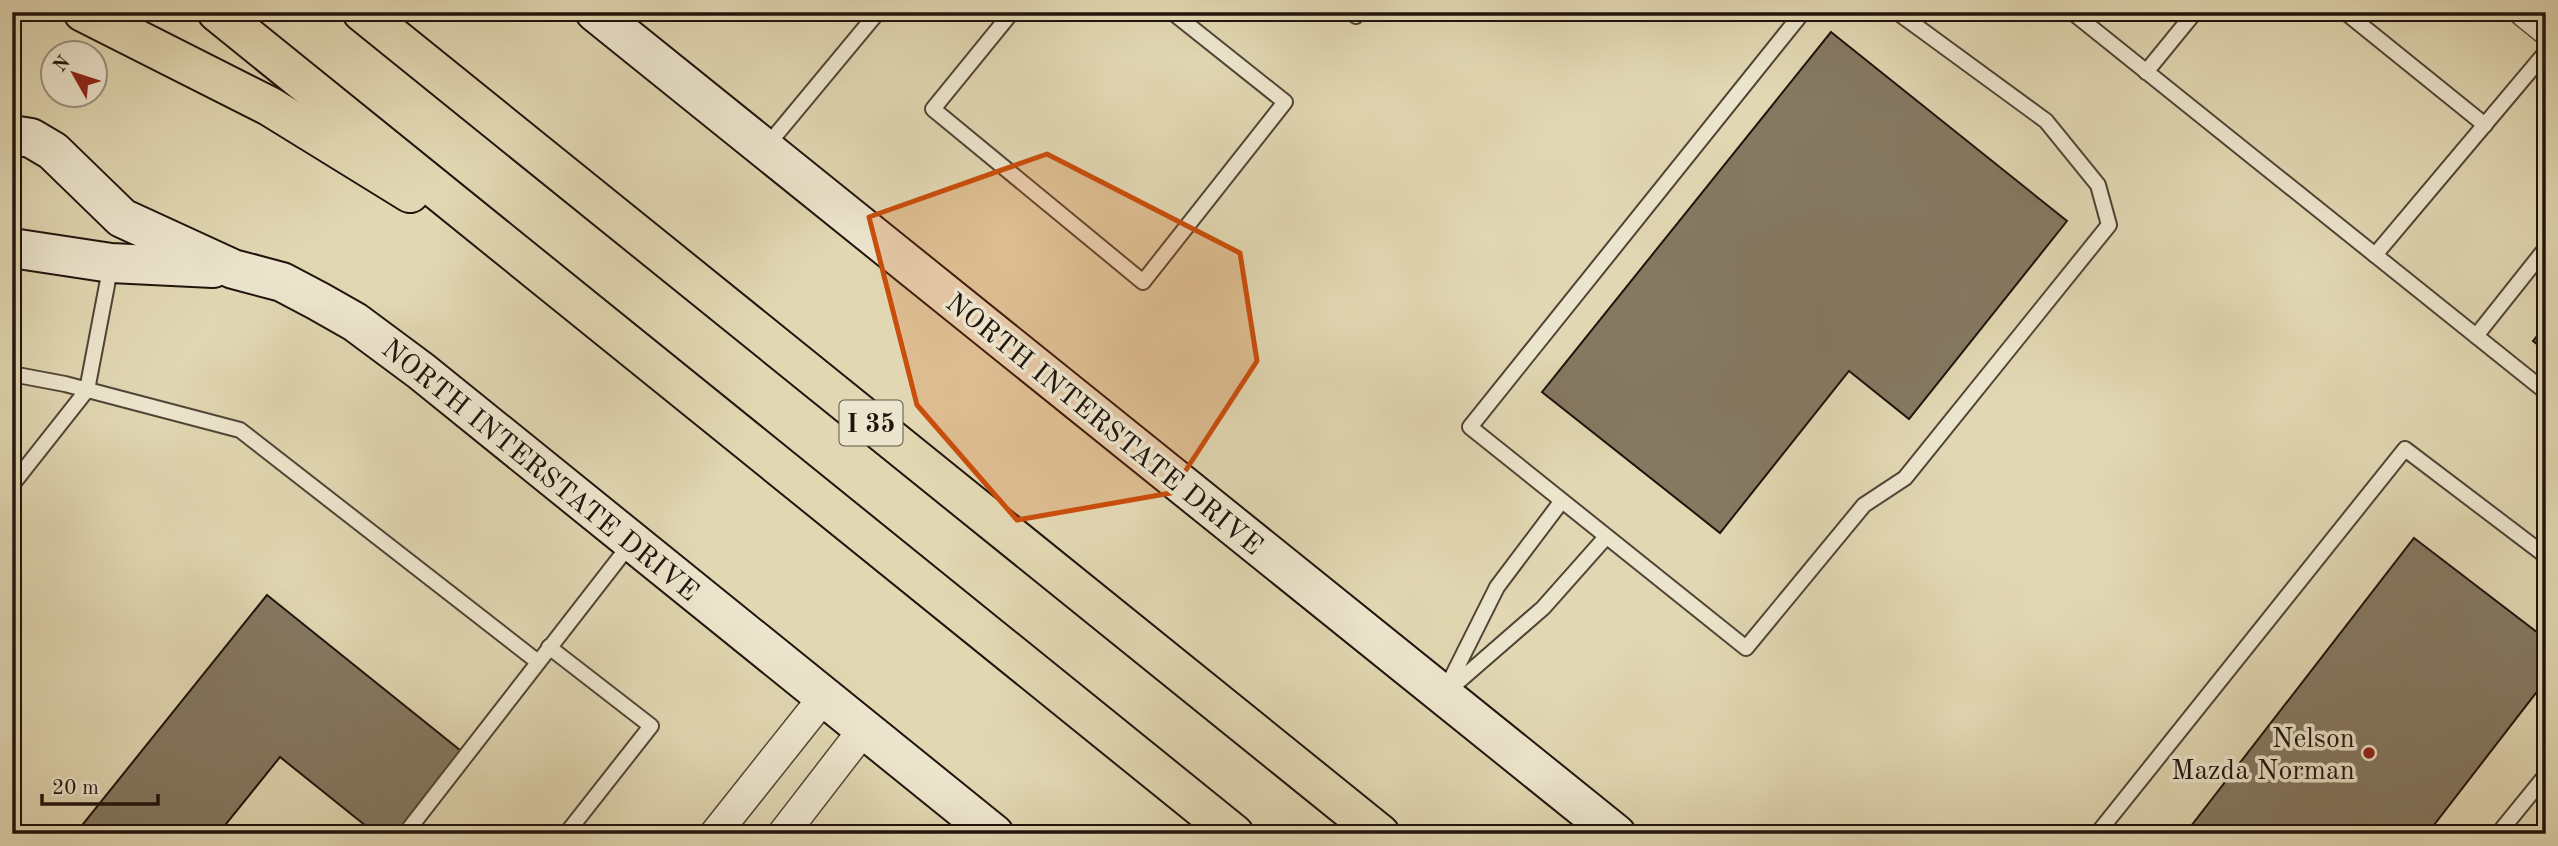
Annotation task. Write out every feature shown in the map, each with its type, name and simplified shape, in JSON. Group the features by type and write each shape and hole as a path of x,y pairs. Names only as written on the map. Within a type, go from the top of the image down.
{"highway":[{"path":"83,12 269,107 554,283"},
{"path":"217,12 1234,834"},
{"name":"I 35","path":"362,12 1380,834"}],"main road":[{"name":"NORTH INTERSTATE DRIVE","path":"595,12 1616,834"},
{"name":"NORTH INTERSTATE DRIVE","path":"12,135 32,138 53,151 122,218 233,269 282,282 355,322 421,371 994,834"},
{"name":"NORTH INTERSTATE DRIVE","path":"12,248 111,263 233,269"}],"street":[{"path":"2525,12 2546,29"},
{"path":"715,834 824,696"},
{"path":"783,834 864,729"}],"lane":[{"path":"764,149 878,12"},
{"path":"1012,12 933,110 1143,282 1285,102 1172,12"},
{"path":"1351,12 1356,16 1359,12"},
{"path":"1803,12 1470,427 1746,648 1864,505 1905,478 2109,225 2098,185 2046,121 1897,12"},
{"path":"2072,12 2546,392"},
{"path":"2146,72 2195,12"},
{"path":"2345,12 2485,125"},
{"path":"2375,256 2546,52"},
{"path":"2476,336 2546,248"},
{"path":"12,485 87,390 111,263"},
{"path":"12,374 87,390 240,430 538,662"},
{"path":"2097,834 2405,449 2546,556"},
{"path":"1443,695 1497,587 1562,502"},
{"path":"1443,695 1543,608 1606,537"},
{"path":"405,834 632,542"},
{"path":"550,647 651,726 566,834"},
{"path":"2498,834 2546,775"}],"highlighted area":[{"path":"1047,154 1240,253 1257,361 1171,493 1017,520 917,405 869,217"}],"building":[{"path":"1831,32 2067,221 1909,419 1849,371 1720,533 1542,392"},
{"path":"2546,325 2546,351 2533,341"},
{"name":"Nelson Mazda Norman","path":"2414,538 2546,639 2546,680 2427,834 2201,834 2191,826"},
{"path":"267,595 466,755 402,834 376,834 280,757 218,834 86,834 79,829"}],"place":[{"name":"Nelson Mazda Norman","path":"2369,753"}]}
